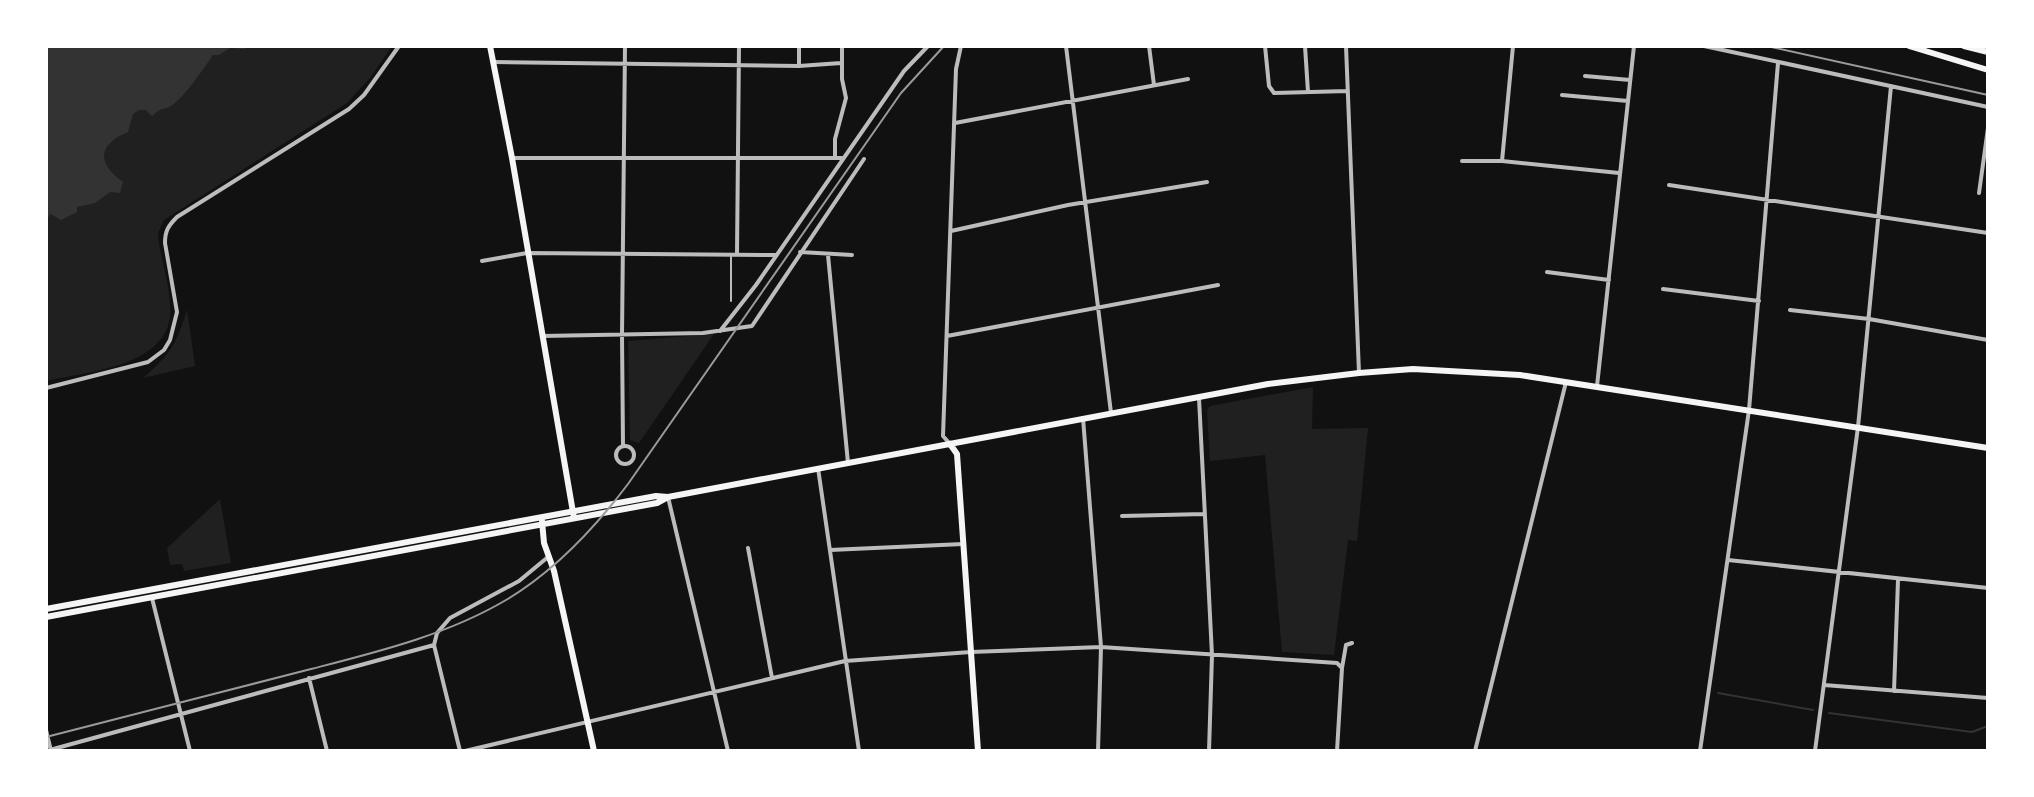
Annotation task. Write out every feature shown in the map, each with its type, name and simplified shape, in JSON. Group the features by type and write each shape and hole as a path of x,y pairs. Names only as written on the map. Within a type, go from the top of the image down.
{"main road":[{"path":"490,46 574,515"},
{"path":"1909,46 1988,70"},
{"path":"1964,46 1988,52"},
{"path":"151,593 543,517 657,503 668,497 1268,384 1359,373 1413,369 1508,374 1988,448"},
{"path":"950,444 957,454 978,751"},
{"path":"47,611 541,525 574,515"},
{"path":"543,517 541,525 594,751"}],"street":[{"path":"46,388 148,362 164,350 170,340 177,312 165,243 169,225 349,109 373,84 399,46"},
{"path":"623,446 630,448 634,455 627,463 619,462 616,454 623,446 625,46"},
{"path":"734,254 739,46"},
{"path":"799,46 799,66"},
{"path":"835,158 835,139 846,98 842,46"},
{"path":"720,331 904,71 928,46"},
{"path":"950,444 943,436 956,69 961,46"},
{"path":"1066,46 1111,413"},
{"path":"1149,46 1154,85"},
{"path":"1265,46 1271,90 1278,94 1348,91"},
{"path":"1305,46 1308,92"},
{"path":"1346,46 1350,57 1348,91 1359,373"},
{"path":"1502,161 1513,46"},
{"path":"1597,386 1634,46"},
{"path":"1704,46 1988,107"},
{"path":"493,62 799,66 841,63"},
{"path":"1700,751 1749,410 1778,63"},
{"path":"1585,76 1630,80"},
{"path":"955,123 1188,79"},
{"path":"1815,751 1858,427 1891,86"},
{"path":"1562,95 1628,101"},
{"path":"1979,193 1988,128"},
{"path":"512,158 843,158"},
{"path":"542,336 720,331 752,326 864,159"},
{"path":"1462,161 1502,161 1619,173"},
{"path":"951,231 1207,182"},
{"path":"1669,185 1988,233"},
{"path":"800,252 852,255"},
{"path":"482,261 527,253 776,255"},
{"path":"828,255 848,463"},
{"path":"1547,272 1609,280"},
{"path":"947,336 1218,285"},
{"path":"1663,289 1759,301"},
{"path":"1790,310 1869,319 1988,340"},
{"path":"1475,751 1566,382"},
{"path":"1199,398 1212,655 1209,751"},
{"path":"1083,418 1101,647 1098,751"},
{"path":"818,468 859,751"},
{"path":"668,497 728,751"},
{"path":"1122,516 1204,514"},
{"path":"830,550 963,544"},
{"path":"748,548 772,678"},
{"path":"549,557 519,581 450,618 437,633 434,645 462,751 845,661 1101,647 1331,661 1342,668"},
{"path":"1728,560 1988,588"},
{"path":"1894,691 1898,580"},
{"path":"151,593 190,751"},
{"path":"1337,751 1342,668 1346,645 1352,643"},
{"path":"46,730 50,751 434,645"},
{"path":"309,678 327,751"},
{"path":"1824,685 1988,698"}],"lane":[{"path":"731,301 734,254"}],"shaded area":[{"path":"46,46 392,46 370,78 347,103 164,220 158,233 170,317 165,334 154,347 138,357 101,370 46,381"},
{"path":"46,46 248,46 244,49 230,48 213,55 186,91 169,107 152,116 146,110 133,114 128,132 110,143 104,155 108,168 123,182 120,193 110,192 95,203 77,207 77,212 61,220 51,214 46,219"},
{"path":"187,309 195,366 143,378 171,348"},
{"path":"714,334 639,443 630,440 628,341"},
{"path":"1313,387 1312,429 1368,428 1357,541 1348,540 1334,655 1282,652 1265,455 1210,461 1207,410 1210,406"},
{"path":"220,499 231,563 184,571 182,564 170,565 167,548"}],"waterway":[{"path":"1718,693 1813,710"},
{"path":"1829,713 1972,732 1988,726"}],"railway":[{"path":"46,737 411,641 483,612 541,576 587,533 628,484 901,93 944,46"},
{"path":"1767,46 1988,95"}]}
